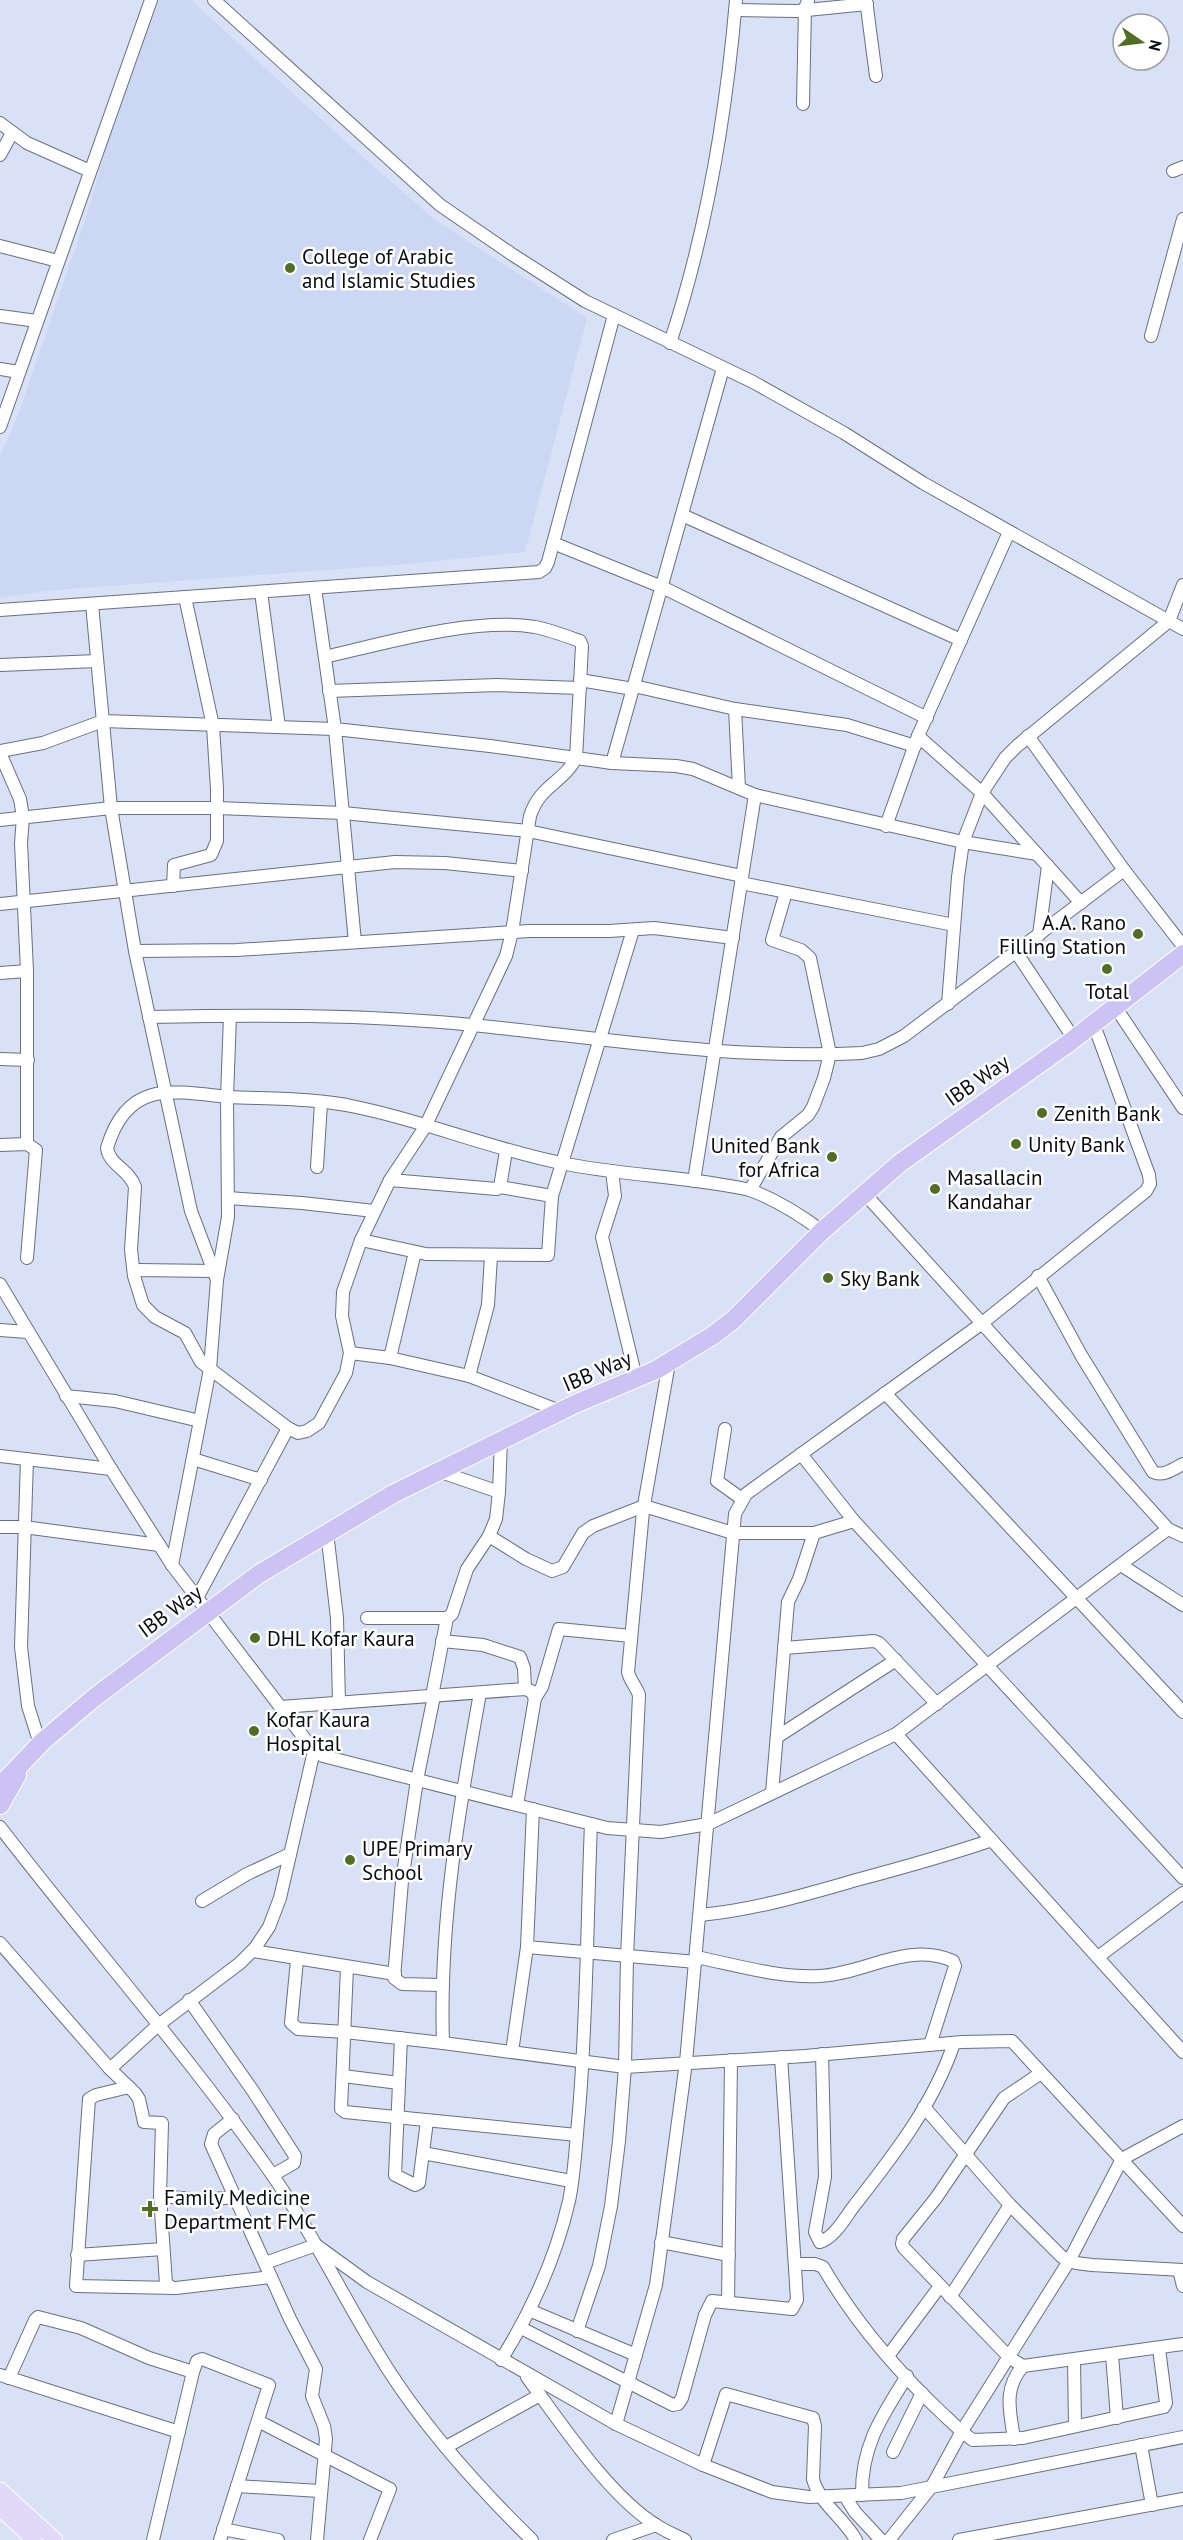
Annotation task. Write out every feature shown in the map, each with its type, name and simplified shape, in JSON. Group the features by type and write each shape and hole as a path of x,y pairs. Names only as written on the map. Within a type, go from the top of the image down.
{"highway":[{"name":"IBB Way","path":"0,1786 40,1744 203,1605 327,1532 438,1472 560,1411 669,1363 733,1320 822,1231 900,1163 1094,1025 1183,954"},
{"path":"0,1805 25,1760"}],"main road":[{"path":"0,2490 55,2540"},
{"path":"0,2508 34,2540"}],"street":[{"path":"0,427 152,0"},
{"path":"214,0 440,205 513,255 585,301 723,368 844,433 923,483 1183,629"},
{"path":"670,343 690,283 717,164 736,5 797,11 806,4 866,2 876,76"},
{"path":"803,104 806,4"},
{"path":"0,123 27,143 90,171"},
{"path":"0,155 12,133"},
{"path":"1151,336 1182,226"},
{"path":"0,246 58,261"},
{"path":"0,610 539,572 548,562 614,315"},
{"path":"0,316 37,321"},
{"path":"612,763 723,368"},
{"path":"0,369 19,372"},
{"path":"682,515 961,640"},
{"path":"886,826 917,741 1009,532"},
{"path":"553,543 662,587 927,718"},
{"path":"948,1004 963,842 982,793 1005,758 1028,736 1168,621 1183,585"},
{"path":"315,588 335,729 355,942"},
{"path":"261,592 279,727"},
{"path":"173,886 174,866 211,855 217,842 213,726 185,597"},
{"path":"92,604 111,808 135,951 191,1211 215,1276"},
{"path":"325,657 405,638 495,624 536,627 580,641 582,646 576,759 571,767 542,791 534,803 506,956 425,1127 390,1180 361,1240 343,1292 341,1305 350,1353 346,1372 319,1424 298,1433 288,1428 201,1362 193,1343 185,1333 155,1317 143,1305 131,1250 135,1187 130,1177 109,1157 106,1148 116,1124 132,1105 142,1098 164,1093 321,1103 363,1108 402,1118 425,1127 506,1151 561,1163 750,1190 772,1198 797,1212 822,1231"},
{"path":"0,665 97,661"},
{"path":"329,691 580,684 633,688 735,710 847,725 917,741 982,793 1081,903"},
{"path":"735,710 739,788"},
{"path":"27,1144 27,971 21,843 23,817 20,799 0,752 43,742 103,721 335,729 490,746 612,763 676,766 693,769 755,795 886,826 1037,854"},
{"path":"1028,736 1124,870 1183,946"},
{"path":"694,1181 755,795"},
{"path":"0,820 111,808 217,808 343,813 528,831 786,892 954,925"},
{"path":"0,904 395,862 445,863 522,871"},
{"path":"1039,935 1048,866"},
{"path":"149,1017 288,1014 369,1017 472,1025 599,1040 715,1050 862,1053 879,1049 904,1036 1124,870"},
{"path":"750,1190 781,1137 808,1115 813,1107 830,1054 810,958 801,950 772,940 786,892"},
{"path":"135,951 237,950 512,932 654,928 733,938"},
{"path":"361,1240 415,1252 491,1256 548,1255 552,1196 633,930"},
{"path":"1016,952 1074,1039"},
{"path":"0,973 27,971"},
{"path":"1116,1008 1183,1108"},
{"path":"172,1565 210,1369 215,1276 228,1217 227,1097 230,1016"},
{"path":"616,2424 655,2290 686,2062 735,1514 742,1499 981,1324 1146,1191 1150,1184 1149,1175 1094,1025"},
{"path":"0,1059 28,1060"},
{"path":"317,1167 321,1103"},
{"path":"0,1145 27,1144 36,1150 38,1155 27,1258"},
{"path":"500,1187 506,1151"},
{"path":"612,1171 615,1196 602,1237 636,1378"},
{"path":"390,1180 497,1190 500,1187 552,1196"},
{"path":"865,1194 1168,1529 1183,1536"},
{"path":"228,1198 302,1203 374,1212"},
{"path":"390,1358 415,1252"},
{"path":"469,1376 488,1305 491,1256"},
{"path":"135,1272 138,1270 215,1276"},
{"path":"1038,1276 1081,1355 1153,1472 1164,1473 1183,1464"},
{"path":"0,1284 66,1396 172,1565 314,1750 323,1756 591,1824 661,1832 708,1824 896,1734 1168,1529"},
{"path":"0,1330 27,1332"},
{"path":"350,1353 390,1358 469,1376 560,1411"},
{"path":"577,2331 597,2272 611,2206 625,2067 627,1957 639,1695 628,1672 644,1506 669,1363"},
{"path":"885,1393 1183,1712"},
{"path":"66,1396 115,1401 200,1421"},
{"path":"203,1605 261,1480 288,1428"},
{"path":"725,1429 717,1481 742,1499"},
{"path":"367,1618 447,1618 452,1614 466,1569 489,1536 496,1519 501,1440"},
{"path":"801,1454 854,1521 1183,1878"},
{"path":"0,1456 111,1469"},
{"path":"27,1459 21,1647 28,1706 40,1744"},
{"path":"192,1459 261,1480"},
{"path":"438,1472 499,1492"},
{"path":"489,1536 526,1559 552,1571 563,1567 583,1533 593,1526 644,1506 733,1533 814,1533 854,1521"},
{"path":"0,1527 24,1527 159,1545"},
{"path":"327,1532 338,1618 339,1703"},
{"path":"772,1793 788,1602 799,1579 814,1533"},
{"path":"1121,1565 1183,1605"},
{"path":"441,1985 402,1984 398,1983 395,1974 402,1881 417,1780 447,1618"},
{"path":"517,1805 535,1698 542,1687 559,1629 631,1636"},
{"path":"442,1641 483,1645 520,1657 524,1668 525,1689"},
{"path":"784,1648 874,1641 879,1643 937,1704"},
{"path":"777,1737 896,1660"},
{"path":"281,1707 525,1689 531,1691 535,1698"},
{"path":"443,2043 441,1985 448,1885 480,1693"},
{"path":"896,1734 1183,2052"},
{"path":"110,2069 157,2025 237,1966 253,1951 269,1927 280,1898 314,1750"},
{"path":"512,2052 527,1947 533,1809"},
{"path":"501,2360 521,2328 529,2310 552,2255 569,2201 583,2062 591,1824"},
{"path":"0,1827 233,2119 273,2175 390,2373 446,2447 532,2540"},
{"path":"700,1915 737,1911 790,1900 992,1840"},
{"path":"202,1901 246,1874 290,1854"},
{"path":"1098,1958 1183,1893"},
{"path":"0,1943 139,2099 144,2122 160,2122 163,2126 160,2196 166,2284 170,2286"},
{"path":"527,1947 627,1957 696,1959 759,1970 819,1976 837,1974 915,1953 946,1958 953,1961 955,1966 930,2045"},
{"path":"253,1951 297,1960 395,1974"},
{"path":"297,1960 291,2023 298,2029 401,2038 625,2067 822,2055 958,2042 1012,2041 1183,2226"},
{"path":"346,1967 341,2109 345,2112 577,2135"},
{"path":"189,2000 295,2156 294,2163 273,2175"},
{"path":"401,2038 395,2175 418,2185 427,2121"},
{"path":"822,2055 825,2177 815,2232 820,2242 836,2229 900,2146 926,2108 958,2042"},
{"path":"521,2328 673,2405 678,2404 682,2398 707,2310 712,2301 792,2309 797,2300 799,2264 781,2057"},
{"path":"728,2302 731,2060"},
{"path":"1041,2073 1004,2098 936,2198 903,2239 902,2244 1010,2358 1023,2366 1183,2344"},
{"path":"343,2076 399,2083"},
{"path":"129,2087 96,2095 89,2099 75,2283 78,2287 170,2286 176,2288 271,2277"},
{"path":"926,2108 1010,2205 1062,2257 1069,2261 1092,2265 1181,2270 1183,2286"},
{"path":"233,2119 214,2134 211,2144 271,2277 316,2369 312,2396 324,2426 326,2439 318,2540"},
{"path":"889,2540 932,2486 962,2431 1069,2261 1122,2159 1183,2126"},
{"path":"423,2153 571,2181"},
{"path":"160,2196 202,2200 235,2197"},
{"path":"950,2297 1010,2205"},
{"path":"661,2242 729,2255"},
{"path":"265,2263 316,2245"},
{"path":"316,2245 367,2282 616,2424 703,2465 772,2492 792,2496 824,2497 902,2493 1183,2437"},
{"path":"77,2255 163,2249"},
{"path":"799,2264 815,2264 823,2267 859,2320 888,2356 922,2393 973,2440 1014,2439 1164,2407 1166,2403 1159,2349"},
{"path":"888,2356 940,2286"},
{"path":"529,2310 636,2355"},
{"path":"178,2432 5,2376 34,2320 38,2317 81,2328 149,2358 193,2372"},
{"path":"1112,2355 1117,2418"},
{"path":"153,2540 193,2372 197,2361 206,2360 269,2385 221,2534 278,2540"},
{"path":"1074,2360 1075,2426"},
{"path":"1014,2439 1009,2395 1011,2383 1023,2366"},
{"path":"525,2373 572,2439 624,2498 656,2525 685,2540"},
{"path":"862,2495 862,2473 868,2445 880,2419 907,2376"},
{"path":"893,2452 922,2393"},
{"path":"703,2465 726,2394 813,2418 815,2426 813,2479 856,2540"},
{"path":"446,2447 540,2395"},
{"path":"258,2421 390,2489 370,2540"},
{"path":"1141,2445 1152,2505"},
{"path":"237,2487 320,2492"},
{"path":"843,2496 881,2540"},
{"path":"966,2539 1183,2499"},
{"path":"613,2540 656,2525"}],"shaded area":[{"name":"College of Arabic and Islamic Studies","path":"159,0 191,0 434,219 587,318 525,552 409,564 54,590 0,598 0,456 19,412 88,211 140,30"}],"place":[{"name":"College of Arabic and Islamic Studies","path":"290,268"},
{"name":"A.A. Rano Filling Station","path":"1138,934"},
{"name":"Total","path":"1107,969"},
{"name":"Zenith Bank","path":"1042,1113"},
{"name":"Unity Bank","path":"1016,1144"},
{"name":"United Bank for Africa","path":"832,1157"},
{"name":"Masallacin Kandahar","path":"935,1189"},
{"name":"Sky Bank","path":"828,1278"},
{"name":"DHL Kofar Kaura","path":"255,1638"},
{"name":"Kofar Kaura Hospital","path":"254,1731"},
{"name":"UPE Primary School","path":"350,1860"},
{"name":"Family Medicine Department FMC","path":"150,2209"}]}
